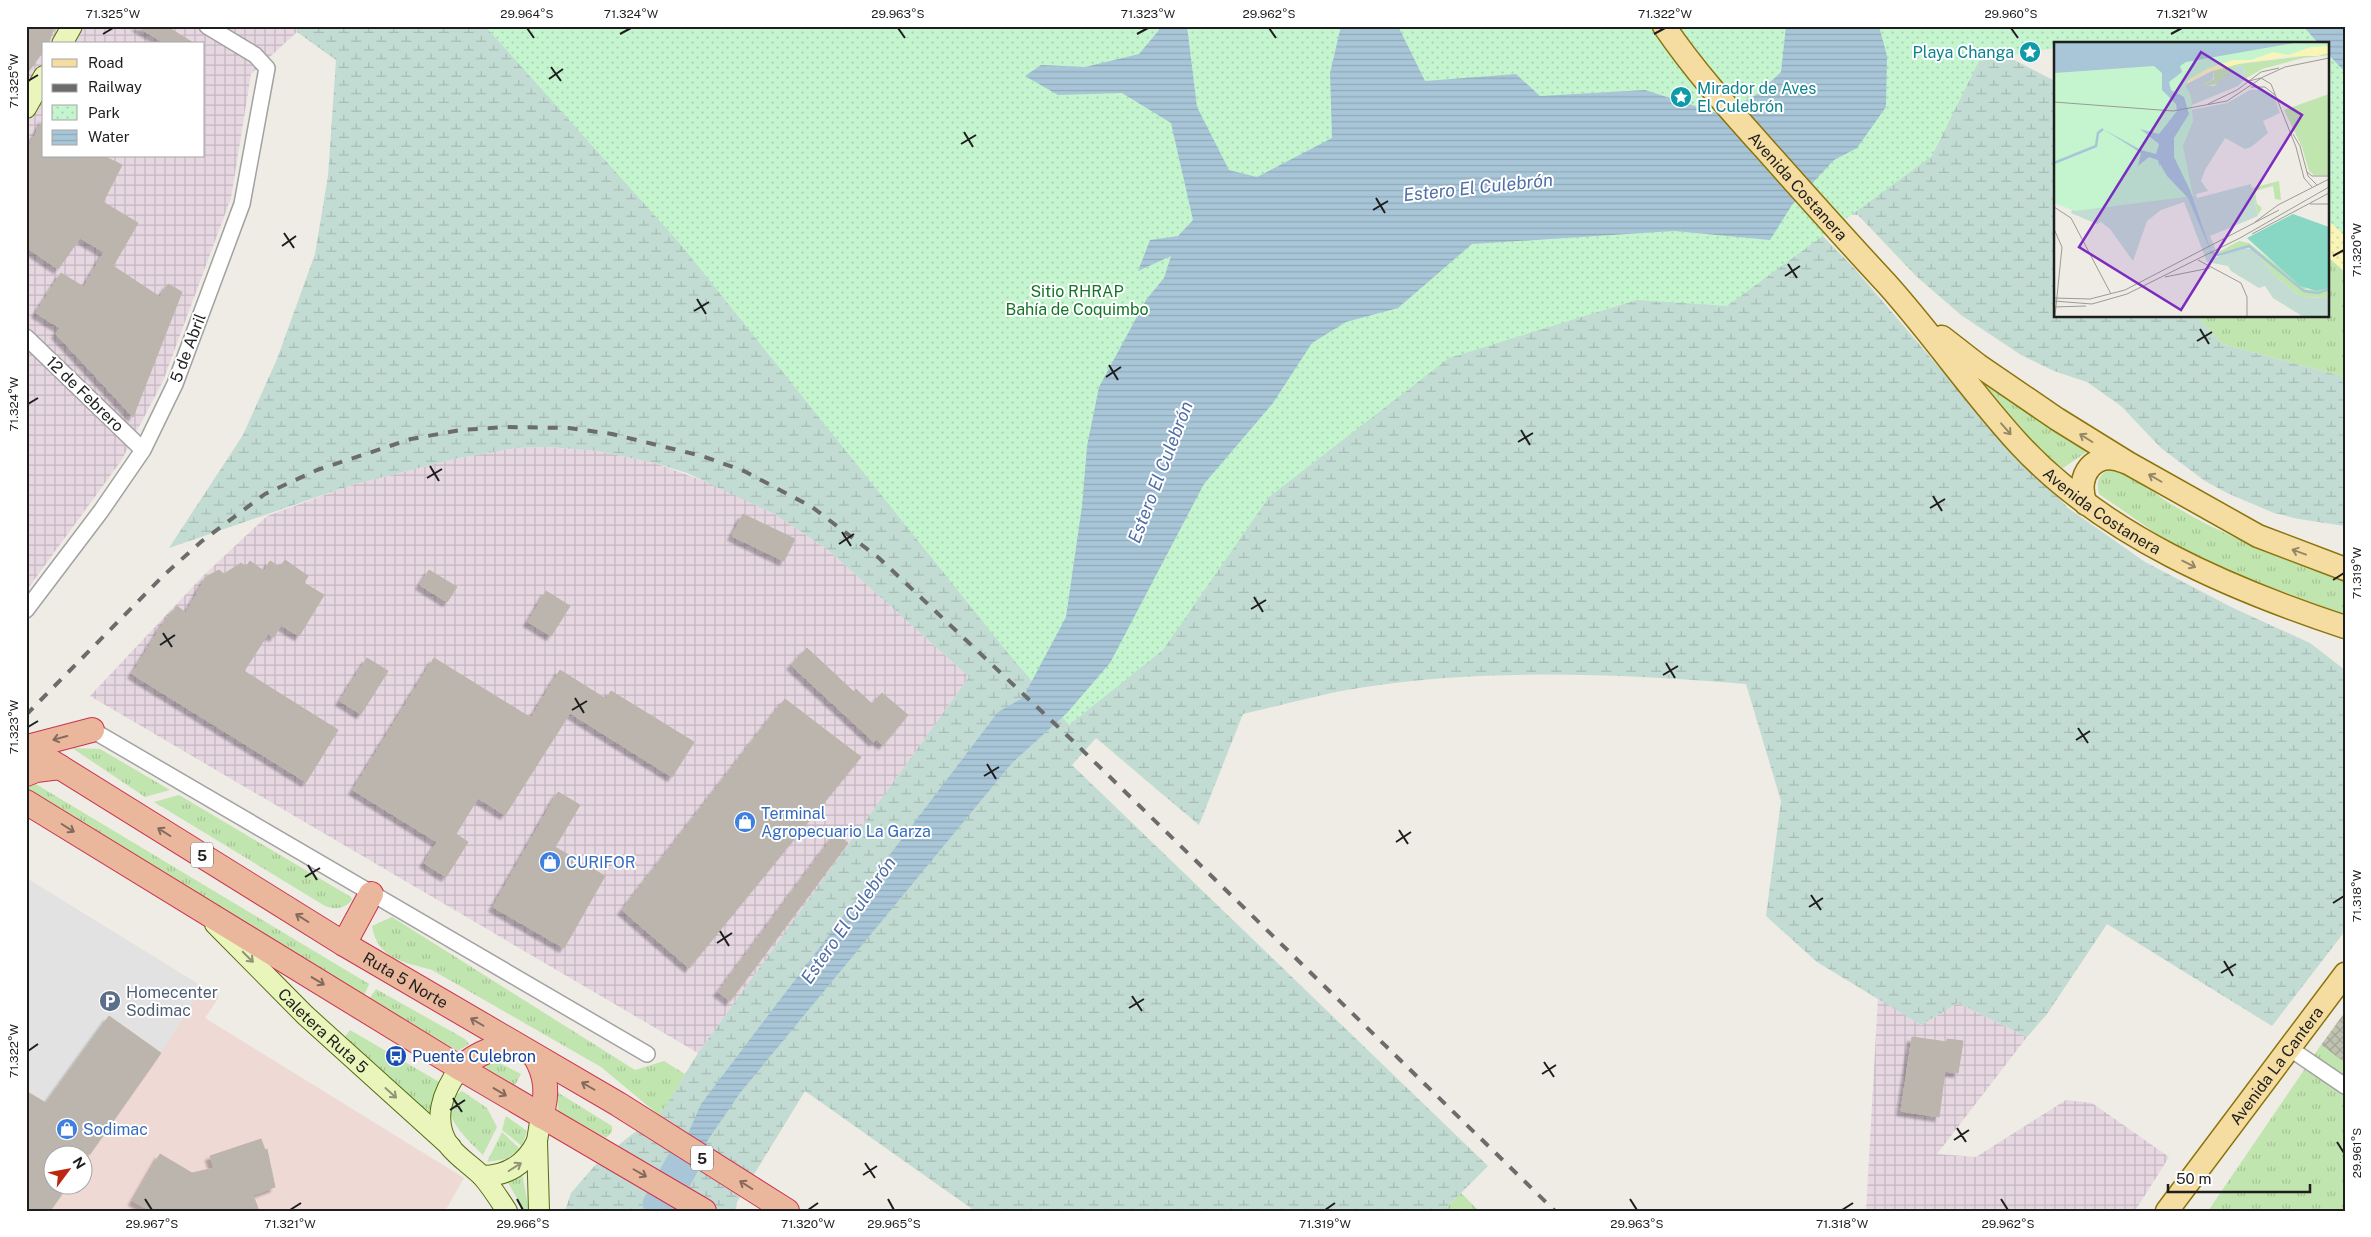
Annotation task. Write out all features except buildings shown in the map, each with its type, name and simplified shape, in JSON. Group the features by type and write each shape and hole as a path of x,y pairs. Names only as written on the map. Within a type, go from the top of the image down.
{"highway":[{"path":"27,747 92,730"},
{"name":"Ruta 5 Norte","path":"27,747 344,944 618,1104 787,1211"},
{"path":"26,774 36,770 60,767"},
{"path":"26,802 460,1068 704,1211"},
{"path":"344,944 371,894"},
{"path":"460,1068 484,1051 507,1046 527,1052 541,1065 546,1085 541,1116"}],"main road":[{"path":"63,42 72,26"},
{"name":"Avenida Costanera","path":"1664,26 1727,106 1831,224 1917,317 1974,393 2021,446 2086,504 2148,542 2220,580 2345,627"},
{"path":"26,108 42,80"},
{"name":"Avenida Costanera","path":"1917,317 1978,365 2057,419 2128,463 2258,536 2345,569"},
{"path":"2086,504 2081,489 2082,480 2091,466 2109,458 2128,463"},
{"path":"2315,617 2345,640"},
{"name":"Caletera Ruta 5","path":"202,910 305,1015 450,1147"},
{"name":"Avenida La Cantera","path":"2167,1211 2345,974"},
{"path":"460,1068 447,1087 441,1104 442,1127 450,1147 482,1176 507,1211"},
{"path":"539,1211 537,1141 541,1116"},
{"path":"482,1176 493,1176 514,1169 529,1156 537,1141"},
{"name":"Avenida La Cantera","path":"2179,1211 2207,1156"}],"street":[{"name":"5 de Abril","path":"26,610 101,511 143,450 175,384 242,204 267,68 254,55 207,26"},
{"name":"12 de Febrero","path":"26,337 143,450"},
{"path":"92,730 647,1054"},
{"path":"2289,1048 2345,1086"}],"shaded area":[{"path":"26,26 296,26 297,32 251,74 231,198 163,381 121,461 26,591"},
{"path":"548,447 598,451 655,463 717,486 774,514 827,549 969,677 698,1053 90,696 202,577 267,516 352,485 454,459 516,448"},
{"path":"26,878 219,997 205,1018 464,1178 445,1211 26,1211"},
{"name":"Homecenter Sodimac","path":"26,878 203,987 161,1053 109,1016 46,1103 26,1091"},
{"path":"1878,998 1921,1025 1958,1003 2027,1037 1937,1154 1976,1157 2066,1100 2092,1103 2169,1157 2135,1211 1866,1211"},
{"path":"2345,1012 2345,1063 2321,1045"}],"green space":[{"path":"296,26 1158,26 1204,484 1986,26 2014,60 2054,80 2054,318 2198,318 2222,344 2345,377 2345,526 2274,513 2227,493 2205,481 2161,448 2121,406 2087,382 2054,371 2021,355 1961,315 1916,276 1858,215 1828,215 1807,220 1854,268 1937,365 2068,508 2145,562 2231,607 2310,643 2345,670 2345,931 2272,1026 2107,924 2047,1014 2027,1037 1958,1003 1921,1025 1817,962 1766,916 1781,801 1746,684 1603,676 1507,675 1412,681 1365,687 1243,714 1199,825 1096,738 1072,765 1488,1166 1443,1211 975,1211 805,1091 737,1202 736,1211 685,1211 675,1203 668,1211 565,1211 571,1193 598,1162 631,1135 660,1115 698,1053 969,677 827,549 774,514 687,473 655,463 598,451 548,447 516,448 454,459 352,485 169,548 243,435 277,359 315,254 328,176 336,60 297,32"},
{"name":"Sitio RHRAP Bahía de Coquimbo","path":"485,26 2345,26 2345,236 2328,220 2328,42 2054,42 2054,48 1979,61 1932,156 1727,306 1637,300 1449,358 1269,497 1163,650 1069,725 1007,652 681,245"},
{"path":"2328,257 2345,272 2345,377 2222,344 2198,318 2328,318"},
{"path":"1982,384 1987,384 2091,449 2063,468 2030,439"},
{"path":"2109,470 2124,473 2171,504 2212,527 2278,556 2345,581 2345,615 2218,567 2160,536 2099,494 2099,480 2102,474"},
{"path":"72,748 100,749 170,790 145,797"},
{"path":"34,783 369,984 364,996 27,789 28,785"},
{"path":"179,795 351,897 352,900 340,908 325,906 154,802"},
{"path":"392,917 635,1070 664,1061 685,1074 660,1116 601,1067 432,970 402,961 386,952 375,937 372,926"},
{"path":"376,989 465,1039 469,1044 458,1051 369,999"},
{"path":"350,1030 441,1083 431,1117 345,1037"},
{"path":"2321,1045 2345,1063 2345,1211 2208,1211"},
{"path":"492,1059 521,1074 515,1085 479,1064"},
{"path":"462,1091 487,1108 497,1127 483,1155 462,1133 451,1115 450,1106 453,1098"},
{"path":"557,1092 612,1126 612,1132 606,1138 558,1111"},
{"path":"506,1116 527,1131 522,1146 502,1130"},
{"path":"502,1132 520,1149 506,1159 487,1162"},
{"path":"522,1173 529,1211 524,1211 506,1179"},
{"path":"1461,1193 1479,1211 1443,1211"}],"sand":[{"path":"2328,54 2345,72 2345,272 2328,257"}],"water":[{"path":"1158,26 1187,26 1197,107 1229,170 1257,177 1332,138 1330,73 1341,26 1398,26 1425,81 1516,74 1540,96 1645,90 1720,114 1756,95 1781,72 1786,26 1879,26 1887,56 1886,107 1857,148 1834,160 1792,205 1770,240 1674,231 1472,244 1398,308 1346,322 1312,343 1273,403 1204,484 1110,663 1067,713 1012,763 740,1093 688,1169 660,1204 676,1161 701,1104 998,712 1021,699 1066,617 1082,506 1087,446 1099,387 1146,300 1164,278 1171,256 1138,271 1150,240 1178,236 1193,220 1171,123 1122,93 1058,95 1025,76 1041,65 1085,67 1139,54 1159,30"},
{"path":"2303,26 2345,26 2345,72 2328,54 2328,42 2317,42"}],"waterway":[{"name":"Estero El Culebrón","path":"662,1211 660,1204 682,1165"}],"railway":[{"path":"26,715 164,575 202,541 265,494 317,470 411,439 461,430 506,427 569,428 612,434 702,456 744,471 812,507 879,558 1073,741 1555,1211"}],"place":[{"name":"Playa Changa","path":"2030,52"},
{"name":"Mirador de Aves El Culebrón","path":"1681,97"},
{"name":"Terminal Agropecuario La Garza","path":"745,822"},
{"name":"CURIFOR","path":"550,862"},
{"name":"Homecenter Sodimac","path":"110,1001"},
{"name":"Puente Culebron","path":"396,1056"},
{"name":"Sodimac","path":"67,1129"}]}
